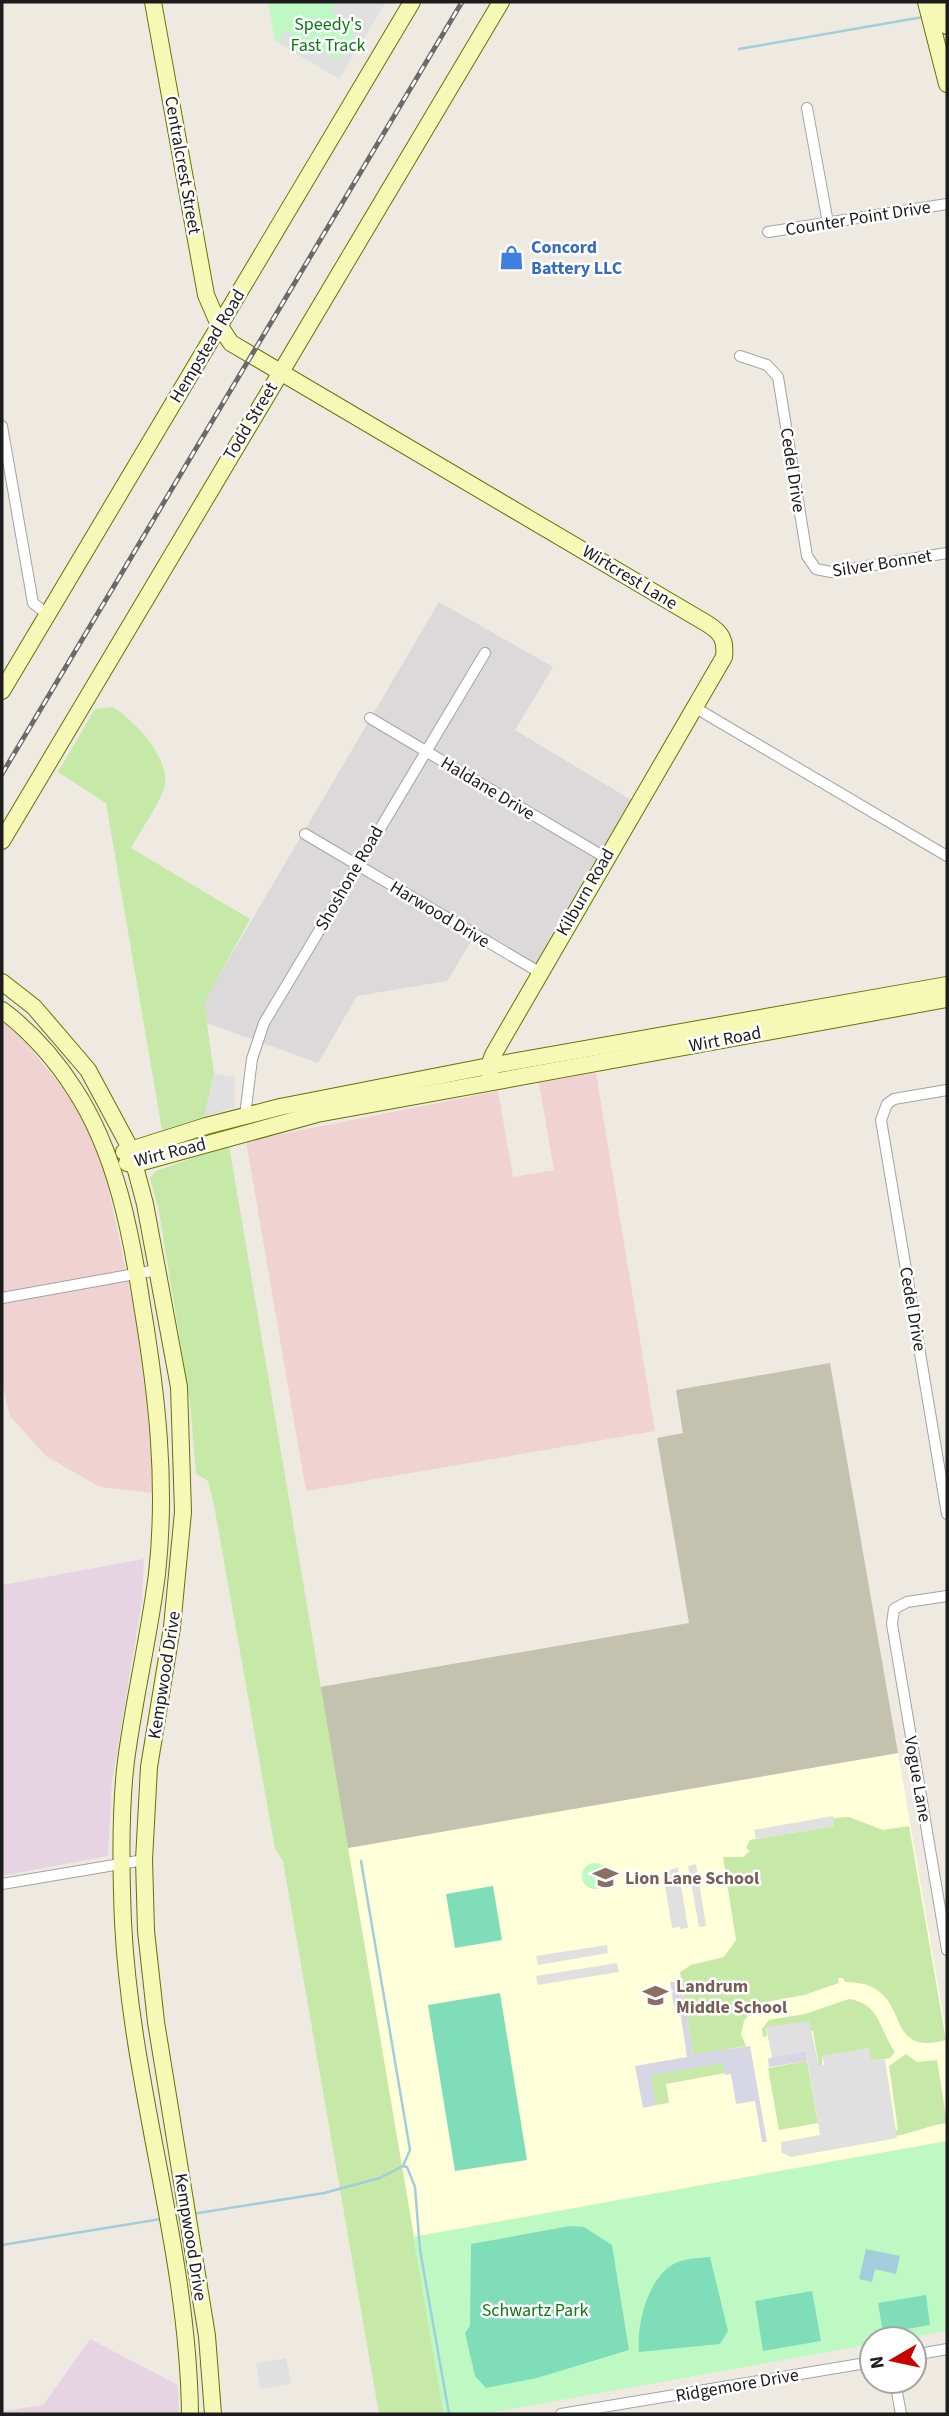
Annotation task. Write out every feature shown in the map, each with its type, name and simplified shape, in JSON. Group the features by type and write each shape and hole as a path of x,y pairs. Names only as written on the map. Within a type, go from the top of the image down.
{"main road":[{"name":"Centralcrest Street","path":"153,2 206,295 219,325"},
{"name":"Hempstead Road","path":"2,691 412,2"},
{"name":"Todd Street","path":"2,841 501,2"},
{"path":"926,2 947,82"},
{"path":"941,2 947,26"},
{"name":"Wirtcrest Lane","path":"219,325 232,343 281,369 720,632 726,645 724,657 694,707"},
{"name":"Kilburn Road","path":"490,1074 539,972 694,707"},
{"name":"Kempwood Drive","path":"2,982 34,1007 88,1070 133,1156 179,1387 183,1512 172,1628 149,1767 144,1860 146,1931 161,2054 207,2336 213,2414"},
{"name":"Wirt Road","path":"110,1162 490,1074 947,985"},
{"name":"Wirt Road","path":"133,1156 245,1115 947,999"},
{"name":"Kempwood Drive","path":"2,1010 36,1040 76,1091 110,1162 137,1274 156,1389 161,1514 157,1573 126,1765 123,1923 140,2058 183,2317 190,2414"},
{"path":"36,1040 51,1025"},
{"path":"140,2058 161,2054"},
{"path":"174,2264 195,2260"}],"street":[{"path":"807,108 828,223"},
{"name":"Counter Point Drive","path":"768,232 947,204"},
{"name":"Cedel Drive","path":"740,356 773,370 778,377 807,556 816,569"},
{"path":"2,426 33,603 47,614"},
{"name":"Silver Bonnet","path":"816,569 831,572 947,553"},
{"name":"Shoshone Road","path":"245,1115 252,1059 264,1023 424,750 485,653"},
{"path":"694,707 947,856"},
{"name":"Haldane Drive","path":"370,718 606,858"},
{"name":"Harwood Drive","path":"305,834 539,972"},
{"name":"Cedel Drive","path":"947,1090 894,1099 887,1104 881,1120 947,1514"},
{"path":"2,1298 156,1270"},
{"name":"Vogue Lane","path":"947,1596 907,1602 894,1609 892,1623 947,1950"},
{"path":"2,1884 144,1860"},
{"path":"928,2352 947,2349"},
{"name":"Ridgemore Drive","path":"561,2414 858,2364"},
{"path":"898,2395 901,2414"}],"shaded area":[{"path":"337,2 386,2 339,79 278,42 285,30 338,61 357,28 330,12"},
{"path":"439,602 553,667 515,730 633,801 536,965 477,932 447,981 357,996 318,1063 207,1023 203,1003"},
{"path":"2,1022 26,1043 78,1107 104,1168 134,1308 148,1394 154,1493 100,1487 46,1456 10,1416 2,1382"},
{"path":"214,1073 235,1077 235,1107 204,1117"},
{"path":"596,1073 655,1431 306,1491 246,1141 498,1091 513,1177 554,1170 539,1083"},
{"path":"830,1363 898,1753 348,1848 320,1687 689,1623 657,1438 683,1433 676,1390"},
{"path":"144,1559 142,1600 112,1782 108,1856 2,1876 2,1585"},
{"name":"Landrum Middle School","path":"898,1753 947,2038 947,2141 413,2237 348,1848"},
{"path":"833,1816 834,1826 756,1839 754,1830"},
{"path":"696,1864 706,1926 699,1927 688,1866"},
{"path":"678,1867 688,1928 680,1929 672,1928 663,1873"},
{"path":"607,1945 608,1953 538,1965 536,1956"},
{"path":"617,1963 619,1972 538,1985 536,1976"},
{"path":"681,1981 693,2054 750,2046 767,2142 762,2142 755,2101 736,2104 731,2074 725,2075 723,2063 651,2075 656,2105 643,2108 635,2066 687,2057 680,2011 675,2011 670,1982"},
{"path":"809,2021 819,2066 824,2065 822,2056 869,2048 871,2061 885,2059 897,2138 791,2157 782,2153 781,2142 820,2135 806,2053 772,2057 766,2027"},
{"path":"806,2052 807,2061 769,2067 768,2059 772,2057"},
{"path":"90,2339 178,2385 179,2414 2,2414 2,2411 43,2405"},
{"path":"286,2358 291,2384 260,2389 256,2363"}],"green space":[{"name":"Speedy's Fast Track","path":"268,2 386,2 339,79 275,41"},
{"path":"113,707 132,722 151,743 163,768 165,780 160,798 131,848 250,919 204,1003 214,1073 204,1117 162,1130 106,803 58,772 95,709"},
{"path":"229,1145 444,2414 379,2414 283,1861 275,1849 214,1505 208,1481 196,1474 190,1402 159,1211 150,1178 156,1171"},
{"path":"849,1817 883,1830 909,1826 946,2040 925,2043 911,2039 882,1994 867,1985 845,1982 843,1978 838,1978 839,1983 804,1995 761,2003 744,2021 741,2034 746,2046 693,2055 680,1972 691,1965 724,1957 736,1940 723,1857 743,1857 750,1851 746,1848 750,1840 834,1826 833,1818"},
{"path":"595,1863 604,1867 608,1876 604,1885 595,1889 586,1885 582,1876 586,1867"},
{"path":"493,1886 502,1940 455,1948 446,1894"},
{"path":"500,1993 527,2160 455,2171 428,2005"},
{"path":"849,1999 867,2006 878,2019 895,2052 890,2058 871,2061 868,2048 822,2057 822,2067 819,2066 813,2031 766,2028 767,2036 763,2037 762,2029 769,2020 805,2014"},
{"path":"906,2054 917,2062 937,2060 947,2123 889,2137 888,2133 898,2130 889,2066"},
{"path":"807,2061 818,2123 779,2130 768,2068"},
{"path":"723,2062 725,2073 666,2084 669,2103 656,2105 650,2075"},
{"name":"Schwartz Park","path":"947,2141 947,2331 928,2334 928,2325 858,2325 858,2347 483,2414 444,2414 413,2237"},
{"path":"570,2226 584,2227 612,2245 629,2350 537,2378 486,2388 475,2376 465,2333 470,2326 471,2244"},
{"path":"710,2257 728,2331 720,2344 639,2352 642,2314 659,2277 678,2262"},
{"path":"812,2291 821,2341 763,2351 755,2301"},
{"path":"926,2295 930,2325 882,2325 878,2303"}],"water":[{"path":"866,2249 900,2256 896,2274 875,2269 872,2282 859,2279"}],"waterway":[{"path":"739,49 923,17"},
{"path":"192,2214 324,2193 380,2178 403,2166 410,2150 361,1861"},
{"path":"403,2166 407,2167 415,2187 420,2250 449,2414"},
{"path":"2,2245 161,2219"}],"railway":[{"path":"2,774 462,2"}],"place":[{"name":"Concord Battery LLC","path":"511,257"},
{"name":"Lion Lane School","path":"605,1878"},
{"name":"Landrum Middle School","path":"656,1996"}]}
